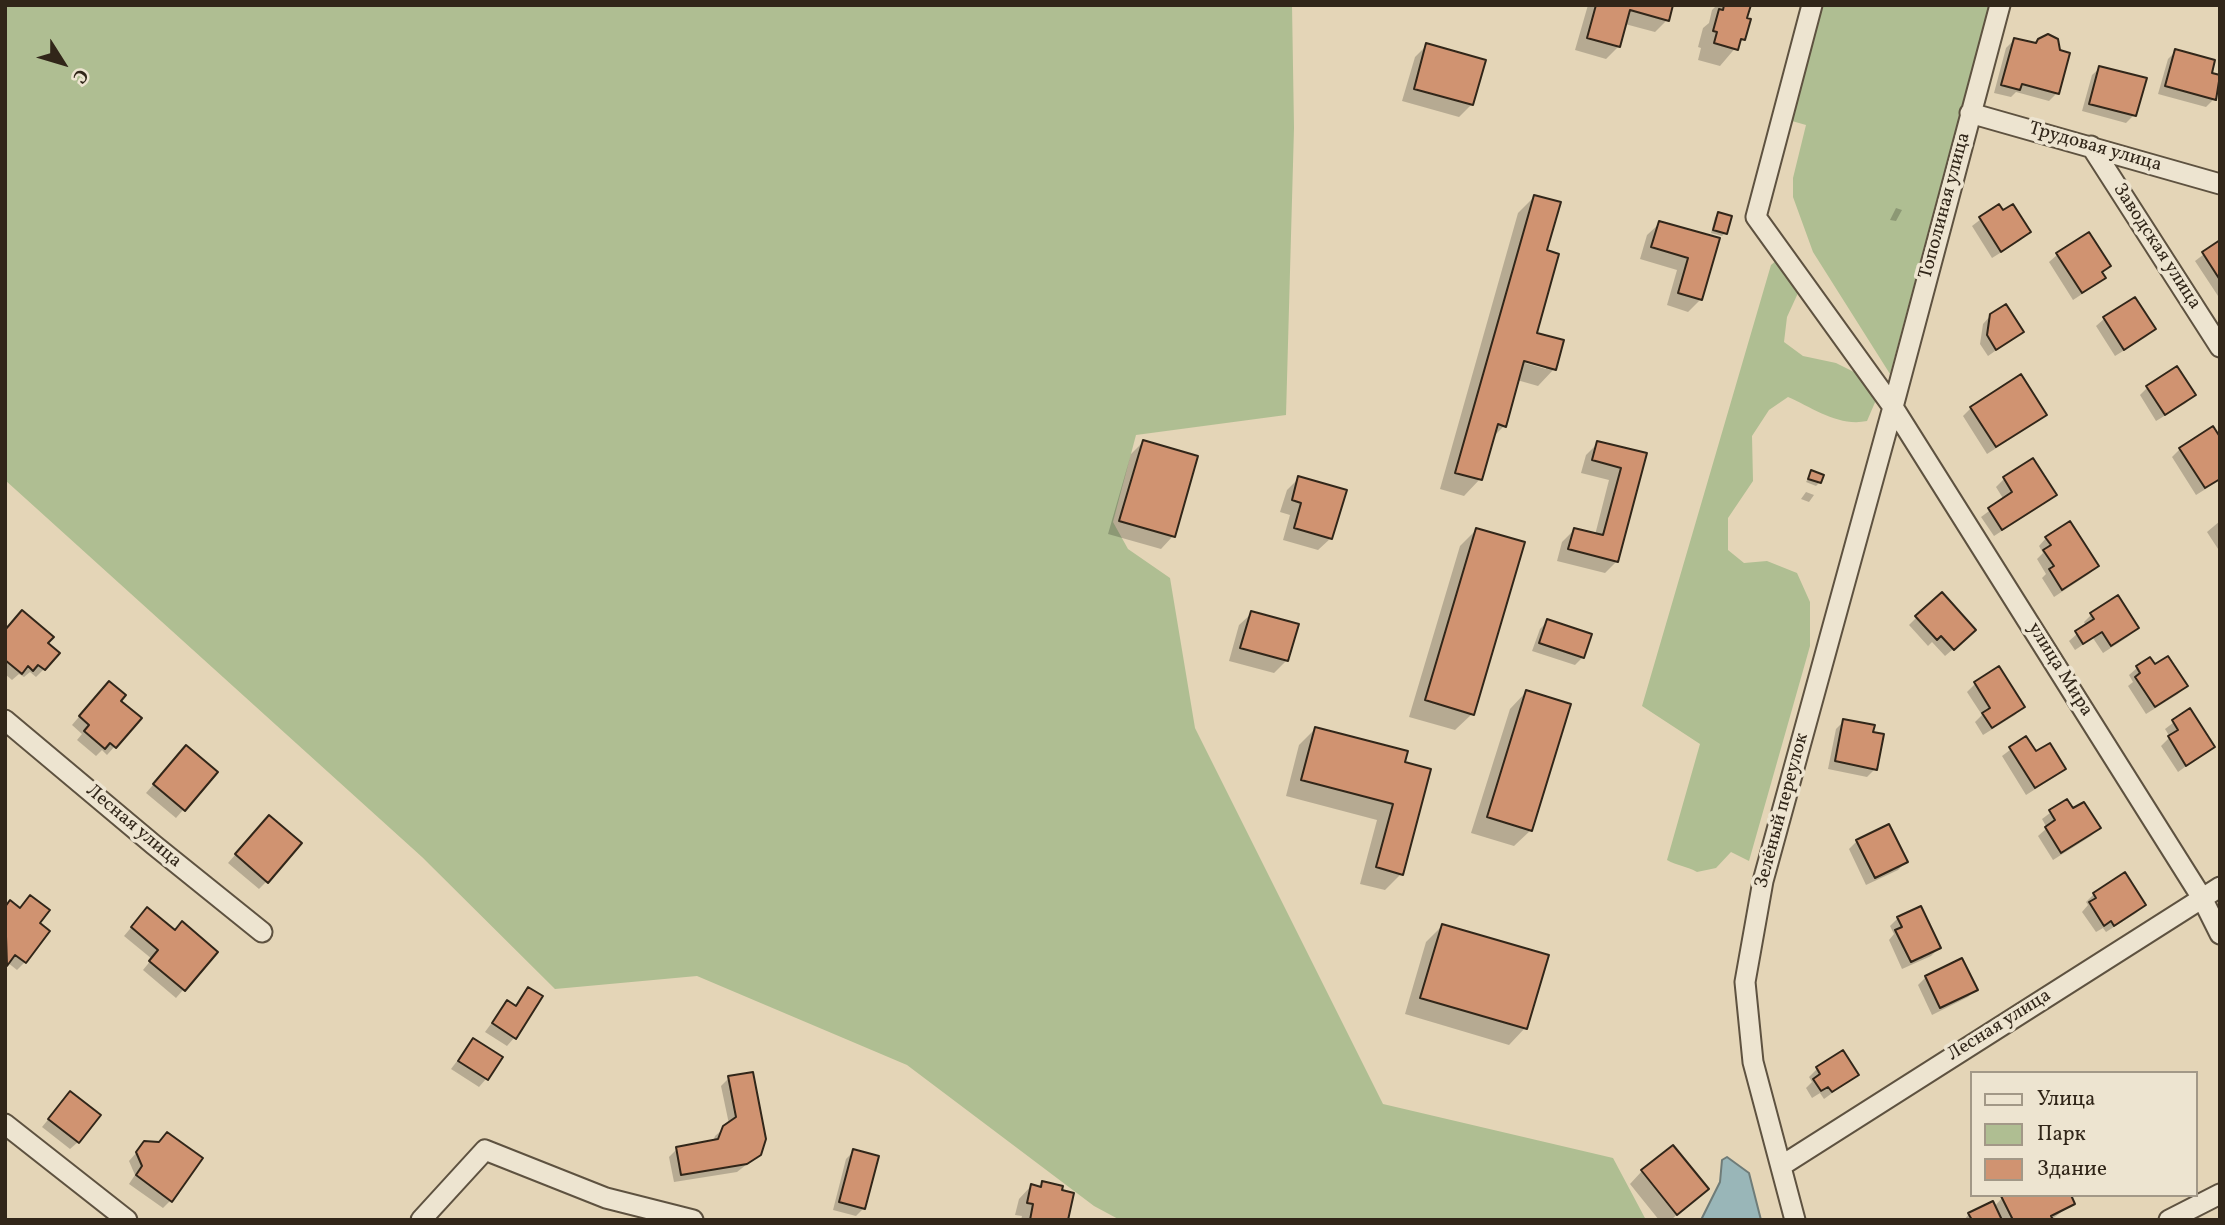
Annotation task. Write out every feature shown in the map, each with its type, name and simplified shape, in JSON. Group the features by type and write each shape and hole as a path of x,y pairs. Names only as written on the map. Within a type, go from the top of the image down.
{"street":[{"name":"улица Мира","path":"1812,5 1756,217 1893,407 2203,898 2220,934"},
{"name":"Тополиная улица","path":"1893,407 2000,5"},
{"name":"Трудовая улица","path":"1970,113 2220,184"},
{"name":"Заводская улица","path":"2091,146 2220,347"},
{"name":"Зелёный переулок","path":"1795,1220 1753,1062 1745,982 1751,938 1767,868 1893,407"},
{"name":"Лесная улица","path":"5,720 262,932"},
{"name":"Лесная улица","path":"1781,1166 2220,887"},
{"path":"5,1124 127,1220"},
{"path":"421,1220 485,1150 606,1198 693,1220"},
{"path":"2169,1220 2220,1194"}],"green space":[{"path":"5,5 1292,5 1294,128 1286,415 1136,435 1113,522 1128,549 1170,578 1195,728 1383,1104 1613,1158 1646,1220 1120,1220 1094,1206 907,1065 697,976 555,989 422,857 5,480"},
{"path":"1823,5 1989,5 1890,374 1813,252 1793,197 1793,178 1806,125 1792,121"},
{"path":"1777,260 1787,267 1798,293 1787,317 1784,342 1803,356 1836,363 1856,373 1876,400 1867,421 1857,422 1836,419 1788,397 1769,410 1752,436 1753,481 1728,518 1728,550 1744,563 1767,561 1797,573 1810,602 1810,646 1749,861 1731,852 1716,868 1697,872 1667,860 1700,744 1642,706 1771,265"}],"water":[{"path":"1727,1157 1749,1173 1761,1220 1701,1220 1720,1182 1722,1160"}],"building":[{"path":"1596,5 1673,5 1669,21 1630,10 1620,47 1587,38"},
{"path":"1724,5 1751,5 1747,18 1751,19 1745,40 1741,39 1738,50 1714,43 1717,32 1713,31 1719,9 1723,10"},
{"path":"2048,34 2058,39 2060,50 2070,53 2059,94 2022,84 2020,90 2001,85 2014,38 2036,43"},
{"path":"1426,43 1486,60 1473,105 1414,89"},
{"path":"2175,49 2215,60 2212,73 2220,75 2216,100 2165,86"},
{"path":"2099,66 2147,78 2136,116 2089,104"},
{"path":"1534,195 1561,202 1547,250 1559,254 1537,333 1564,340 1556,370 1524,361 1506,427 1498,424 1482,480 1455,473"},
{"path":"1999,204 2003,210 2013,204 2031,232 2001,252 1979,217"},
{"path":"1718,212 1732,216 1727,234 1713,230"},
{"path":"1659,221 1720,238 1702,300 1678,293 1688,258 1651,247"},
{"path":"2089,232 2111,266 2102,272 2106,278 2082,293 2056,253"},
{"path":"2220,240 2220,280 2202,252"},
{"path":"2135,297 2156,329 2124,350 2103,317"},
{"path":"2006,304 2024,332 1996,350 1987,335 1990,314"},
{"path":"2177,366 2196,395 2165,415 2146,386"},
{"path":"2021,374 2047,415 1996,447 1970,407"},
{"path":"2213,426 2220,437 2220,479 2205,488 2179,448"},
{"path":"1143,440 1198,456 1175,537 1119,521"},
{"path":"1597,441 1647,453 1618,562 1568,549 1574,528 1603,535 1621,468 1592,460"},
{"path":"2033,458 2057,495 2002,530 1988,508 2012,492 2003,477"},
{"path":"1811,470 1824,475 1821,483 1808,479"},
{"path":"1298,476 1347,490 1332,539 1294,528 1301,503 1292,500"},
{"path":"2070,521 2099,566 2062,590 2049,569 2054,566 2043,550 2051,545 2045,537"},
{"path":"1476,528 1525,542 1474,715 1425,700"},
{"path":"1942,592 1976,630 1954,650 1941,636 1937,640 1915,616"},
{"path":"2118,595 2139,628 2111,646 2102,632 2083,644 2075,631 2094,619 2090,613"},
{"path":"22,610 54,637 48,643 60,653 45,670 38,665 33,671 28,666 22,674 5,660 5,630"},
{"path":"1251,611 1299,624 1288,661 1240,648"},
{"path":"1547,619 1592,634 1584,658 1539,643"},
{"path":"2168,656 2188,686 2155,707 2135,677 2140,673 2136,666 2150,657 2155,664"},
{"path":"1999,666 2025,707 1992,728 1982,713 1990,708 1974,682"},
{"path":"109,681 126,695 121,701 142,718 116,748 110,743 105,749 84,731 89,725 79,716"},
{"path":"1526,690 1571,704 1532,831 1487,817"},
{"path":"2190,708 2215,747 2186,766 2168,736 2178,730 2172,720"},
{"path":"1843,719 1875,725 1873,732 1884,734 1877,770 1835,761"},
{"path":"1315,727 1408,751 1405,762 1431,769 1403,875 1376,867 1393,804 1301,780"},
{"path":"2026,736 2036,751 2050,743 2066,769 2035,788 2009,747"},
{"path":"186,745 218,772 185,811 153,784"},
{"path":"2067,799 2073,808 2084,802 2101,828 2061,853 2045,827 2055,820 2049,810"},
{"path":"269,815 302,843 268,883 235,854"},
{"path":"1889,824 1908,862 1875,878 1856,840"},
{"path":"2125,872 2146,905 2114,926 2111,921 2104,926 2089,902 2096,898 2093,893"},
{"path":"30,895 50,910 40,923 50,931 26,963 15,955 7,966 5,907 10,900 20,908"},
{"path":"1921,906 1941,948 1911,962 1895,930 1902,927 1897,917"},
{"path":"147,907 175,930 182,921 218,952 185,991 149,961 158,950 131,927"},
{"path":"1442,924 1549,955 1527,1029 1420,998"},
{"path":"1962,958 1978,990 1940,1008 1925,976"},
{"path":"528,987 543,996 516,1039 492,1023 507,1000 516,1006"},
{"path":"473,1038 503,1057 488,1080 458,1061"},
{"path":"1843,1050 1859,1075 1832,1092 1828,1087 1821,1091 1813,1079 1820,1074 1816,1067"},
{"path":"753,1072 766,1139 761,1155 747,1164 681,1175 676,1147 718,1139 723,1126 736,1117 728,1076"},
{"path":"70,1091 101,1115 79,1143 48,1119"},
{"path":"167,1132 203,1158 172,1202 136,1175 142,1166 136,1152 144,1141 159,1142"},
{"path":"1673,1145 1709,1189 1677,1215 1641,1170"},
{"path":"853,1149 879,1156 865,1209 839,1202"},
{"path":"1042,1181 1063,1186 1062,1190 1074,1193 1068,1220 1030,1220 1033,1204 1027,1203 1031,1184 1041,1187"},
{"path":"2002,1197 2072,1197 2075,1204 2051,1216 2053,1220 2013,1220"},
{"path":"1993,1201 2002,1220 1972,1220 1968,1213"}]}
